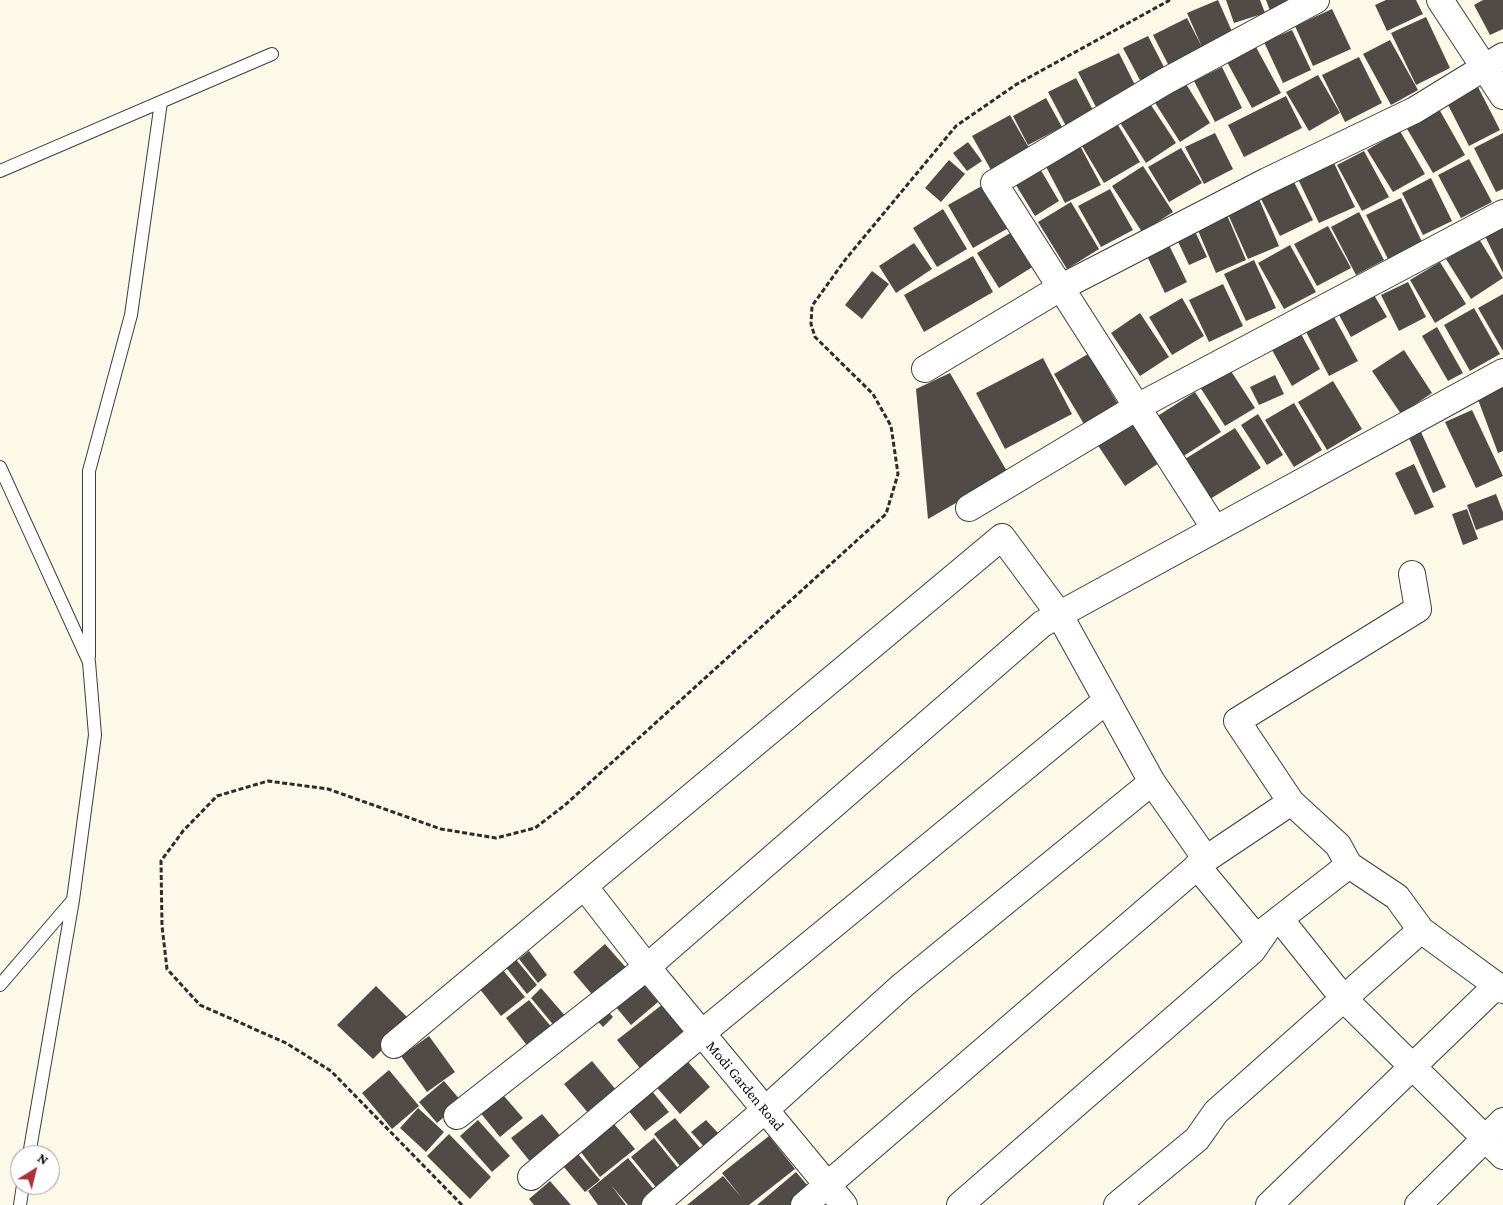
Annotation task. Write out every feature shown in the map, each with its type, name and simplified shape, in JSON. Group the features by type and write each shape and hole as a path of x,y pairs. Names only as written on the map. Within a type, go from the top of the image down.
{"street":[{"path":"1215,529 994,183 1164,82 1316,0"},
{"path":"1440,0 1494,62 1503,96"},
{"path":"925,370 1060,288 1267,181 1415,110 1494,62"},
{"path":"969,508 1137,407 1503,213"},
{"path":"457,1116 647,967 1042,624 1503,372"},
{"path":"394,1045 1002,537 1060,614 1152,782 1201,862 1260,940"},
{"path":"1269,1205 1412,1067 1500,988 1421,930 1398,897 1349,866 1338,845 1291,802 1236,721 1418,609 1412,574"},
{"path":"531,1177 702,1033 1107,700"},
{"path":"655,1205 766,1110 903,985 1152,782"},
{"path":"804,1205 1201,862 1291,802"},
{"path":"960,1205 1252,951 1268,928 1349,866"},
{"name":"Modi Garden Road","path":"584,886 647,967 844,1205"},
{"path":"1280,919 1344,999 1494,1148"},
{"path":"1117,1205 1197,1139 1216,1112 1421,930"},
{"path":"1418,1205 1494,1148 1503,1121"}],"lane":[{"path":"0,171 272,54"},
{"path":"31,1145 73,900 95,735 89,662 89,471 131,315 161,102"},
{"path":"0,467 89,662"},
{"path":"0,985 73,900"}],"path":[{"path":"462,1205 331,1071 286,1044 200,1006 167,969 162,926 161,861 183,830 217,796 268,780 328,789 441,829 496,838 535,828 564,805 886,514 898,474 890,426 873,394 815,337 811,324 812,306 846,260 956,126 1017,84 1170,0"}],"building":[{"path":"1218,0 1234,36 1170,68 1153,35 1187,18 1202,47 1187,13"},
{"path":"1226,0 1260,0 1265,13 1234,23"},
{"path":"1266,0 1300,0 1272,16"},
{"path":"1386,0 1416,0 1423,14 1387,31 1375,5"},
{"path":"1483,0 1503,0 1503,29 1490,35 1474,5"},
{"path":"1332,9 1351,49 1313,66 1295,26"},
{"path":"1426,17 1450,68 1416,85 1391,33"},
{"path":"1292,30 1311,70 1283,83 1264,42"},
{"path":"1148,36 1165,69 1141,82 1123,48"},
{"path":"1390,40 1418,90 1391,105 1363,54"},
{"path":"1256,47 1281,93 1252,108 1227,62"},
{"path":"1119,53 1137,89 1097,109 1078,72"},
{"path":"1359,57 1382,103 1345,122 1322,75"},
{"path":"1222,67 1242,108 1215,122 1194,81"},
{"path":"1318,75 1340,113 1309,131 1286,92"},
{"path":"1076,78 1094,112 1066,126 1048,92"},
{"path":"1183,79 1210,123 1180,142 1152,98"},
{"path":"1476,83 1500,130 1469,146 1445,99"},
{"path":"1286,96 1302,128 1244,157 1228,125"},
{"path":"1046,98 1062,127 1028,145 1013,116"},
{"path":"1147,99 1176,143 1146,163 1117,118"},
{"path":"1439,109 1465,155 1433,173 1406,127"},
{"path":"1010,115 1029,148 991,170 972,136"},
{"path":"1115,120 1140,162 1104,183 1079,141"},
{"path":"1400,131 1425,174 1393,192 1367,150"},
{"path":"1215,133 1233,169 1204,184 1185,147"},
{"path":"1503,133 1503,189 1496,192 1474,148"},
{"path":"968,142 982,161 967,171 953,153"},
{"path":"1078,142 1101,185 1065,203 1043,161"},
{"path":"1181,148 1202,183 1169,202 1148,167"},
{"path":"1364,151 1389,197 1362,211 1337,165"},
{"path":"1469,159 1492,202 1461,218 1438,175"},
{"path":"949,160 965,174 941,202 925,188"},
{"path":"1036,162 1059,201 1035,216 1011,177"},
{"path":"1334,163 1355,207 1319,223 1298,179"},
{"path":"1143,166 1173,212 1142,232 1112,186"},
{"path":"1431,178 1452,221 1423,235 1402,193"},
{"path":"1293,180 1313,220 1280,236 1260,197"},
{"path":"987,183 1012,226 973,248 948,205"},
{"path":"1110,189 1133,230 1101,247 1078,206"},
{"path":"1401,198 1423,244 1389,261 1366,215"},
{"path":"1259,199 1279,246 1248,259 1227,212"},
{"path":"1071,202 1099,249 1067,269 1038,222"},
{"path":"1224,208 1246,260 1216,273 1194,221"},
{"path":"943,209 967,249 937,267 913,228"},
{"path":"1359,212 1384,260 1356,275 1331,227"},
{"path":"1192,225 1207,257 1189,265 1174,233"},
{"path":"1503,225 1503,273 1484,234"},
{"path":"1328,226 1351,268 1317,286 1294,244"},
{"path":"1012,232 1034,266 999,288 977,253"},
{"path":"1479,239 1503,278 1471,299 1446,259"},
{"path":"1167,241 1187,282 1165,293 1145,252"},
{"path":"914,243 932,269 896,293 879,266"},
{"path":"1290,245 1316,292 1284,309 1258,263"},
{"path":"973,256 993,292 924,332 904,295"},
{"path":"1254,260 1276,308 1246,321 1224,274"},
{"path":"1440,262 1466,304 1435,323 1410,280"},
{"path":"872,271 889,284 862,319 845,305"},
{"path":"1408,282 1426,317 1399,331 1381,295"},
{"path":"1223,284 1243,326 1209,342 1189,300"},
{"path":"1503,294 1503,351 1478,308"},
{"path":"1374,295 1387,317 1351,337 1339,315"},
{"path":"1182,298 1204,336 1172,355 1149,317"},
{"path":"1474,308 1500,354 1470,371 1444,325"},
{"path":"1140,313 1169,357 1140,376 1111,333"},
{"path":"1333,315 1358,361 1329,376 1305,330"},
{"path":"1437,327 1463,373 1448,381 1422,336"},
{"path":"1301,334 1320,369 1292,386 1272,350"},
{"path":"1404,350 1432,393 1401,414 1372,371"},
{"path":"1088,354 1118,404 1084,424 1054,374"},
{"path":"1043,358 1072,414 1005,449 976,393"},
{"path":"1227,365 1255,408 1225,426 1198,384"},
{"path":"950,373 1008,473 928,519 916,389"},
{"path":"1275,375 1284,394 1259,405 1250,387"},
{"path":"1333,381 1362,429 1327,450 1298,402"},
{"path":"1503,387 1503,451 1498,453 1477,397"},
{"path":"1195,392 1221,432 1182,457 1156,417"},
{"path":"1294,403 1322,450 1294,467 1265,420"},
{"path":"1472,410 1503,476 1476,488 1445,422"},
{"path":"1258,414 1283,455 1267,465 1241,425"},
{"path":"1129,418 1159,463 1125,486 1095,441"},
{"path":"1235,428 1261,468 1210,499 1185,459"},
{"path":"1421,432 1446,487 1433,493 1409,438"},
{"path":"1414,464 1434,507 1415,515 1395,473"},
{"path":"1496,494 1503,512 1503,520 1476,530 1467,505"},
{"path":"1467,509 1478,539 1463,545 1452,514"},
{"path":"605,944 629,971 596,999 573,972"},
{"path":"529,951 547,975 538,983 519,959"},
{"path":"514,957 537,985 527,994 504,965"},
{"path":"502,969 525,997 501,1016 479,988"},
{"path":"637,977 658,1002 631,1025 610,1000"},
{"path":"376,986 411,1021 373,1059 337,1025"},
{"path":"541,988 567,1018 556,1028 531,998"},
{"path":"529,1000 553,1029 529,1048 506,1018"},
{"path":"663,1004 693,1040 647,1077 617,1040"},
{"path":"602,1005 613,1017 603,1027 591,1014"},
{"path":"429,1036 455,1072 427,1092 401,1056"},
{"path":"682,1055 710,1087 680,1114 651,1081"},
{"path":"592,1061 622,1097 594,1120 564,1084"},
{"path":"389,1070 419,1106 392,1129 362,1093"},
{"path":"444,1081 462,1102 437,1123 419,1102"},
{"path":"647,1085 669,1112 645,1131 623,1104"},
{"path":"497,1088 523,1118 500,1137 475,1106"},
{"path":"418,1108 444,1132 426,1152 400,1128"},
{"path":"542,1114 568,1145 537,1170 511,1138"},
{"path":"675,1118 705,1154 684,1171 654,1134"},
{"path":"610,1119 635,1149 600,1177 577,1147"},
{"path":"478,1120 510,1156 492,1172 460,1136"},
{"path":"706,1120 721,1136 706,1149 691,1132"},
{"path":"449,1134 491,1177 470,1199 427,1156"},
{"path":"769,1136 795,1169 749,1205 687,1205 723,1176 742,1198 722,1173"},
{"path":"654,1138 682,1173 659,1191 631,1157"},
{"path":"573,1148 600,1180 585,1192 558,1160"},
{"path":"628,1158 656,1192 640,1205 628,1205 611,1185 626,1205 598,1205 588,1191"},
{"path":"796,1172 815,1194 802,1205 757,1205"},
{"path":"550,1181 571,1205 534,1205 529,1199"}]}
